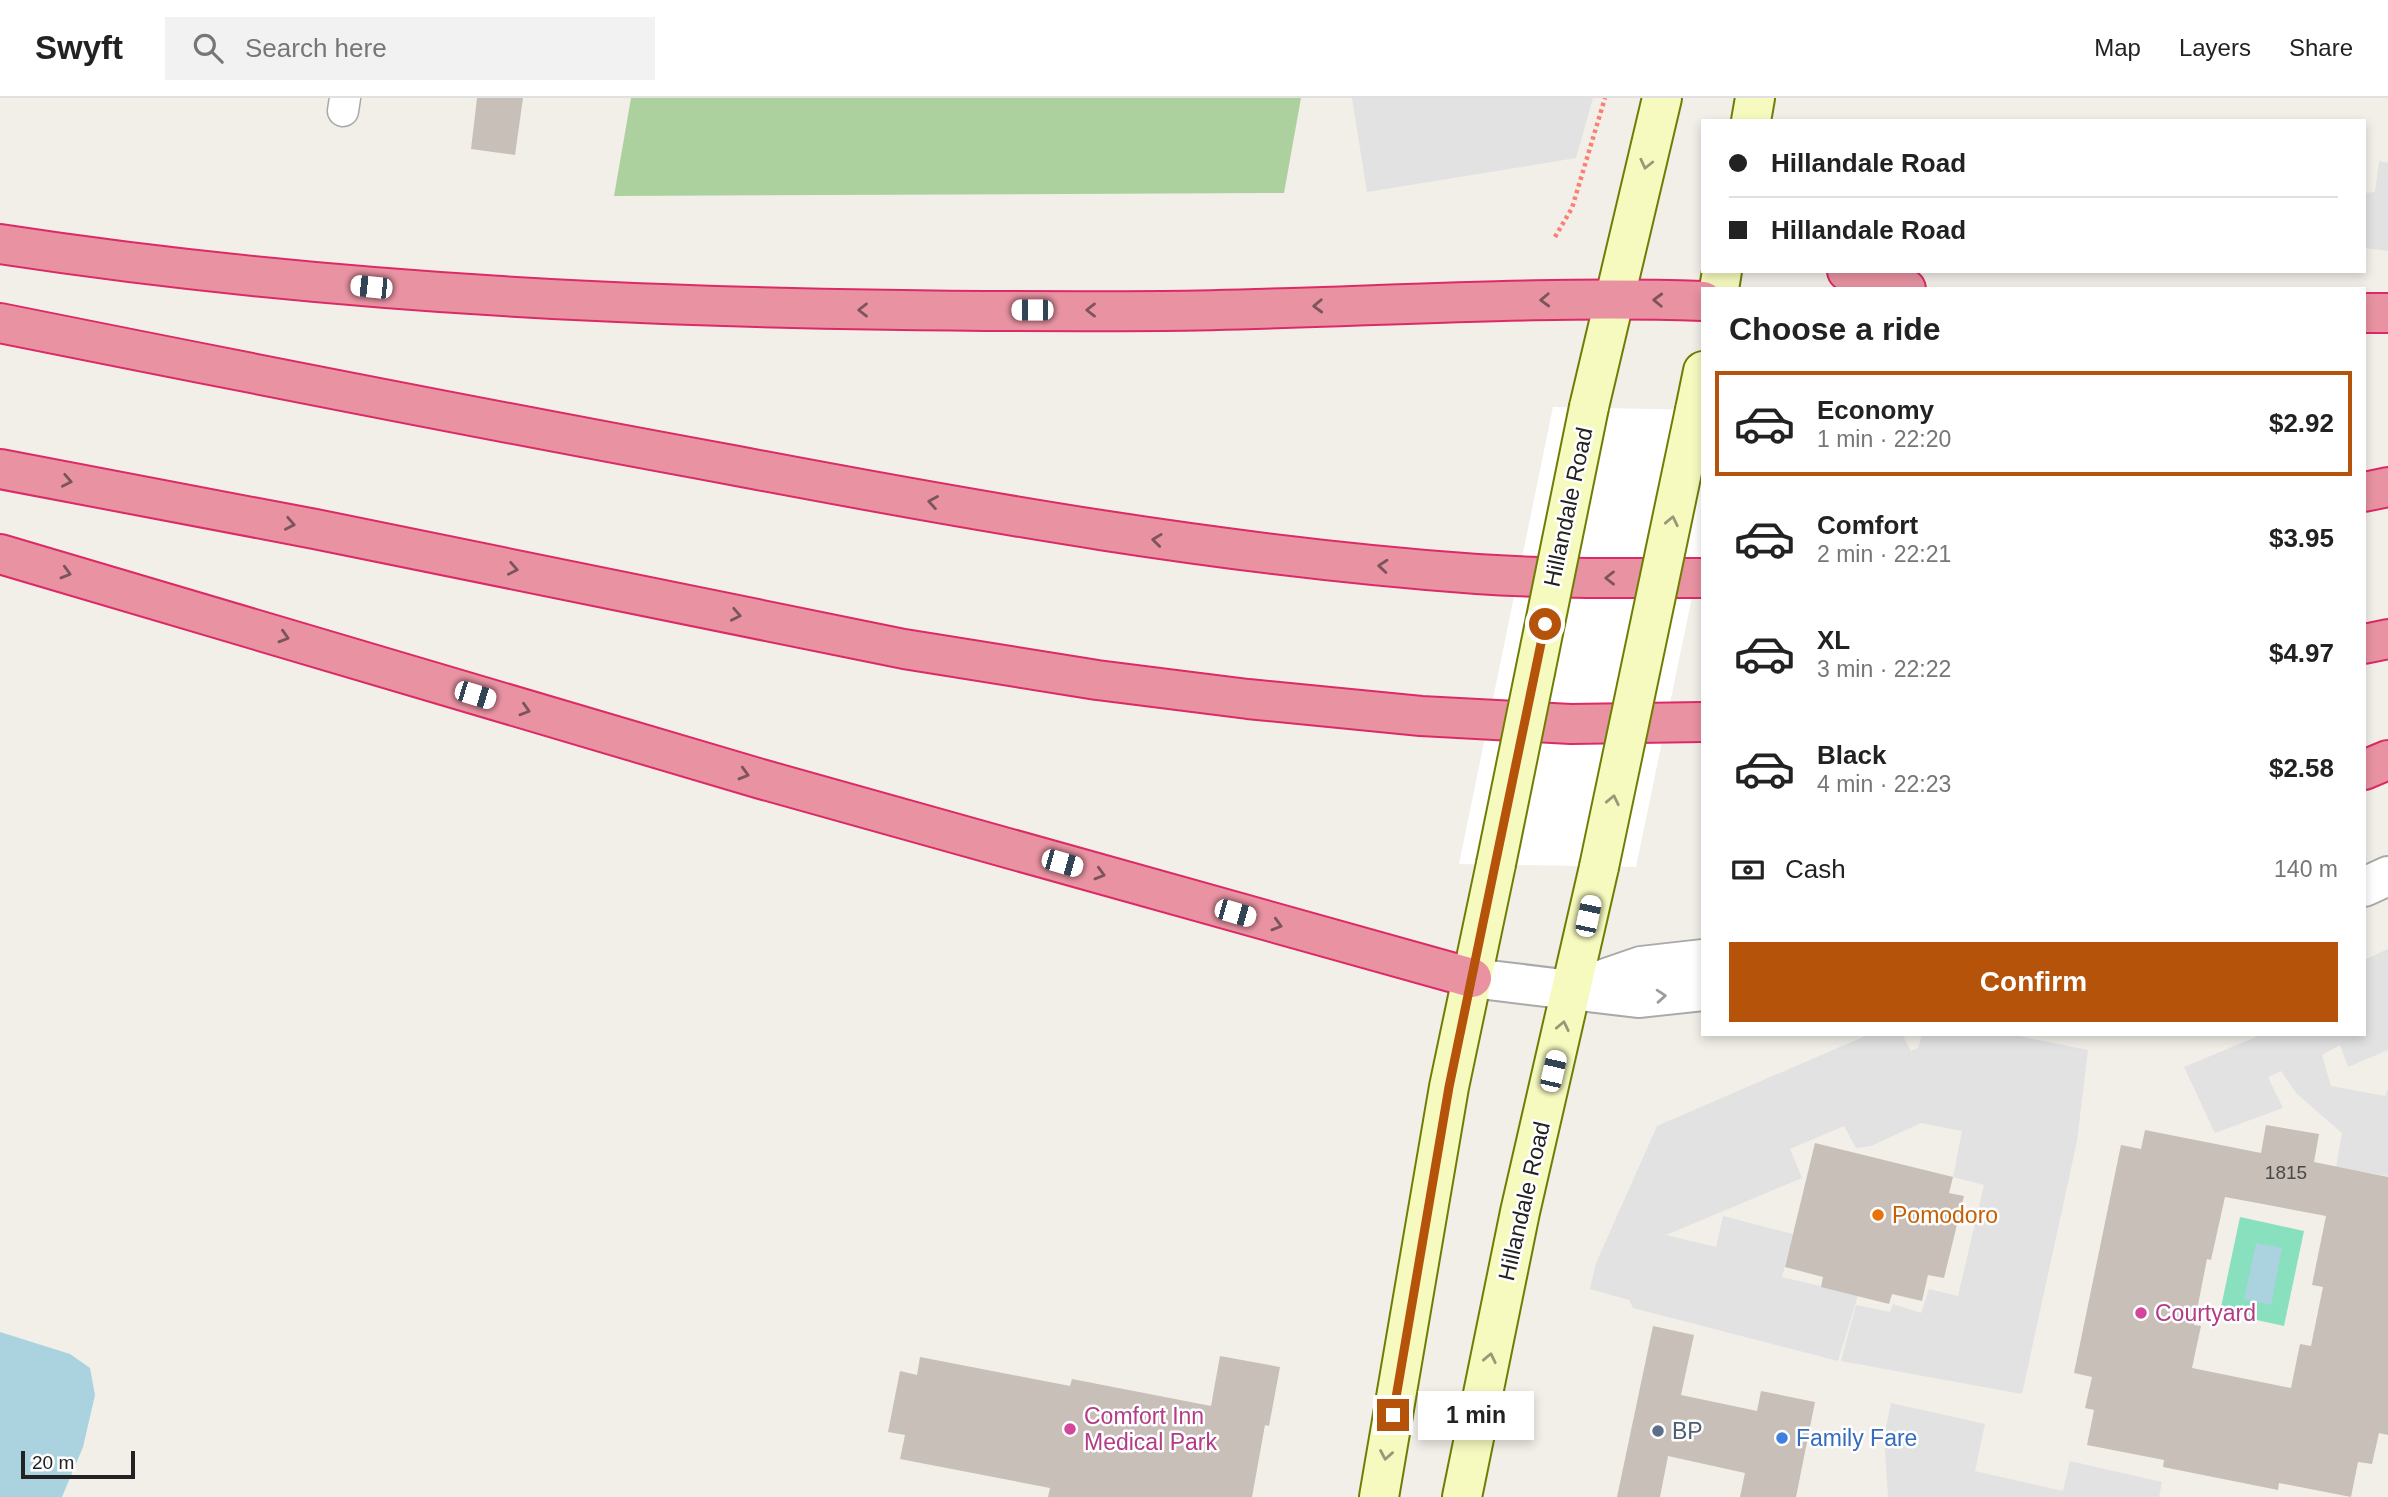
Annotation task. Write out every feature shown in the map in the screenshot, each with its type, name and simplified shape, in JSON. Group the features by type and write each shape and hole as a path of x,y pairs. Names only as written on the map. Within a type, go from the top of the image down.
{"highway":[{"path":"0,244 110,261 396,290 483,297 672,305 845,310 1166,311 1614,298 1701,301"},
{"path":"1854,273 1899,287"},
{"path":"2366,313 2388,313"},
{"path":"0,323 461,415 872,492 1142,538 1324,561 1482,574 1701,578"},
{"path":"0,468 904,649 1097,680 1248,699 1421,716 1571,724 1701,723"},
{"path":"2366,492 2388,487"},
{"path":"0,554 748,775 1472,978"},
{"path":"2366,644 2388,639"},
{"path":"2366,769 2388,760"}],"main road":[{"name":"Hillandale Road","path":"1378,1497 1449,1087 1589,407 1662,98"},
{"path":"1751,119 1755,98"},
{"name":"Hillandale Road","path":"1462,1497 1520,1212 1599,867 1701,381"}],"street":[{"path":"2366,886 2388,876"},
{"path":"1571,990 1641,966 1701,959"},
{"path":"1472,978 1638,998 1701,992"}],"path":[{"path":"1555,237 1572,208 1605,98"}],"green space":[{"path":"631,98 1301,98 1284,193 614,196"},
{"path":"2240,1217 2304,1231 2284,1326 2220,1312"}],"shaded area":[{"path":"1352,98 1593,98 1576,158 1367,192"},
{"path":"2379,161 2388,163 2388,251 2366,248 2366,193 2375,192"},
{"path":"2388,949 2388,1050 2348,1067 2340,1045 2322,1055 2331,1086 2385,1096 2388,1089 2388,1176 2336,1167 2342,1133 2296,1093 2281,1071 2268,1077 2283,1108 2215,1133 2184,1067 2258,1036 2366,1036 2366,959"},
{"path":"1865,1036 1903,1036 1911,1051 1918,1048 1921,1036 2019,1036 2088,1050 2077,1141 2022,1394 1841,1361 1856,1305 1890,1312 1893,1304 1921,1313 1929,1289 1958,1296 1984,1185 1953,1177 1962,1131 1921,1123 1871,1146 1856,1148 1844,1126 1790,1149 1802,1178 1666,1235 1716,1247 1723,1216 1793,1234 1782,1277 1858,1295 1838,1361 1633,1308 1629,1300 1590,1289 1596,1263 1657,1126"},
{"path":"1891,1403 1985,1424 1975,1471 2063,1491 2070,1461 2162,1482 2159,1497 1888,1497 1884,1436"}],"water":[{"path":"2256,1243 2282,1248 2271,1305 2244,1299"},
{"path":"0,1332 70,1354 90,1368 95,1395 83,1447 62,1497 0,1497"}],"pier":[{"path":"1553,407 1701,410 1701,554 1636,867 1459,864"}],"building":[{"path":"477,98 523,98 515,155 471,149"},
{"name":"Courtyard","path":"2266,1125 2319,1134 2314,1162 2388,1177 2388,1435 2379,1433 2372,1464 2358,1462 2351,1497 2279,1483 2278,1490 2163,1467 2164,1460 2087,1445 2094,1410 2085,1408 2092,1377 2074,1373 2121,1145 2141,1149 2145,1130 2261,1153","holes":["2225,1197 2326,1216 2312,1285 2323,1287 2311,1346 2300,1344 2291,1388 2192,1368 2201,1326 2194,1325 2207,1259 2211,1260"]},
{"name":"Pomodoro","path":"1815,1143 1953,1177 1949,1193 1964,1196 1944,1278 1928,1275 1922,1301 1892,1294 1889,1304 1821,1287 1823,1277 1785,1267"},
{"path":"1653,1326 1694,1335 1681,1395 1757,1411 1761,1391 1815,1402 1796,1497 1740,1497 1745,1473 1668,1456 1660,1497 1617,1497"},
{"name":"Comfort Inn Medical Park","path":"1220,1356 1280,1367 1269,1426 1265,1425 1252,1497 1048,1497 1050,1488 900,1459 905,1435 888,1432 900,1371 917,1375 920,1357 1070,1386 1072,1379 1211,1406"}],"place":[{"name":"Pomodoro","path":"1878,1215"},
{"name":"Courtyard","path":"2141,1313"},
{"name":"Comfort Inn Medical Park","path":"1070,1429"},
{"name":"BP","path":"1658,1431"},
{"name":"Family Fare","path":"1782,1438"}],"route":[{"path":"1393,1415 1449,1087 1545,624"}]}
